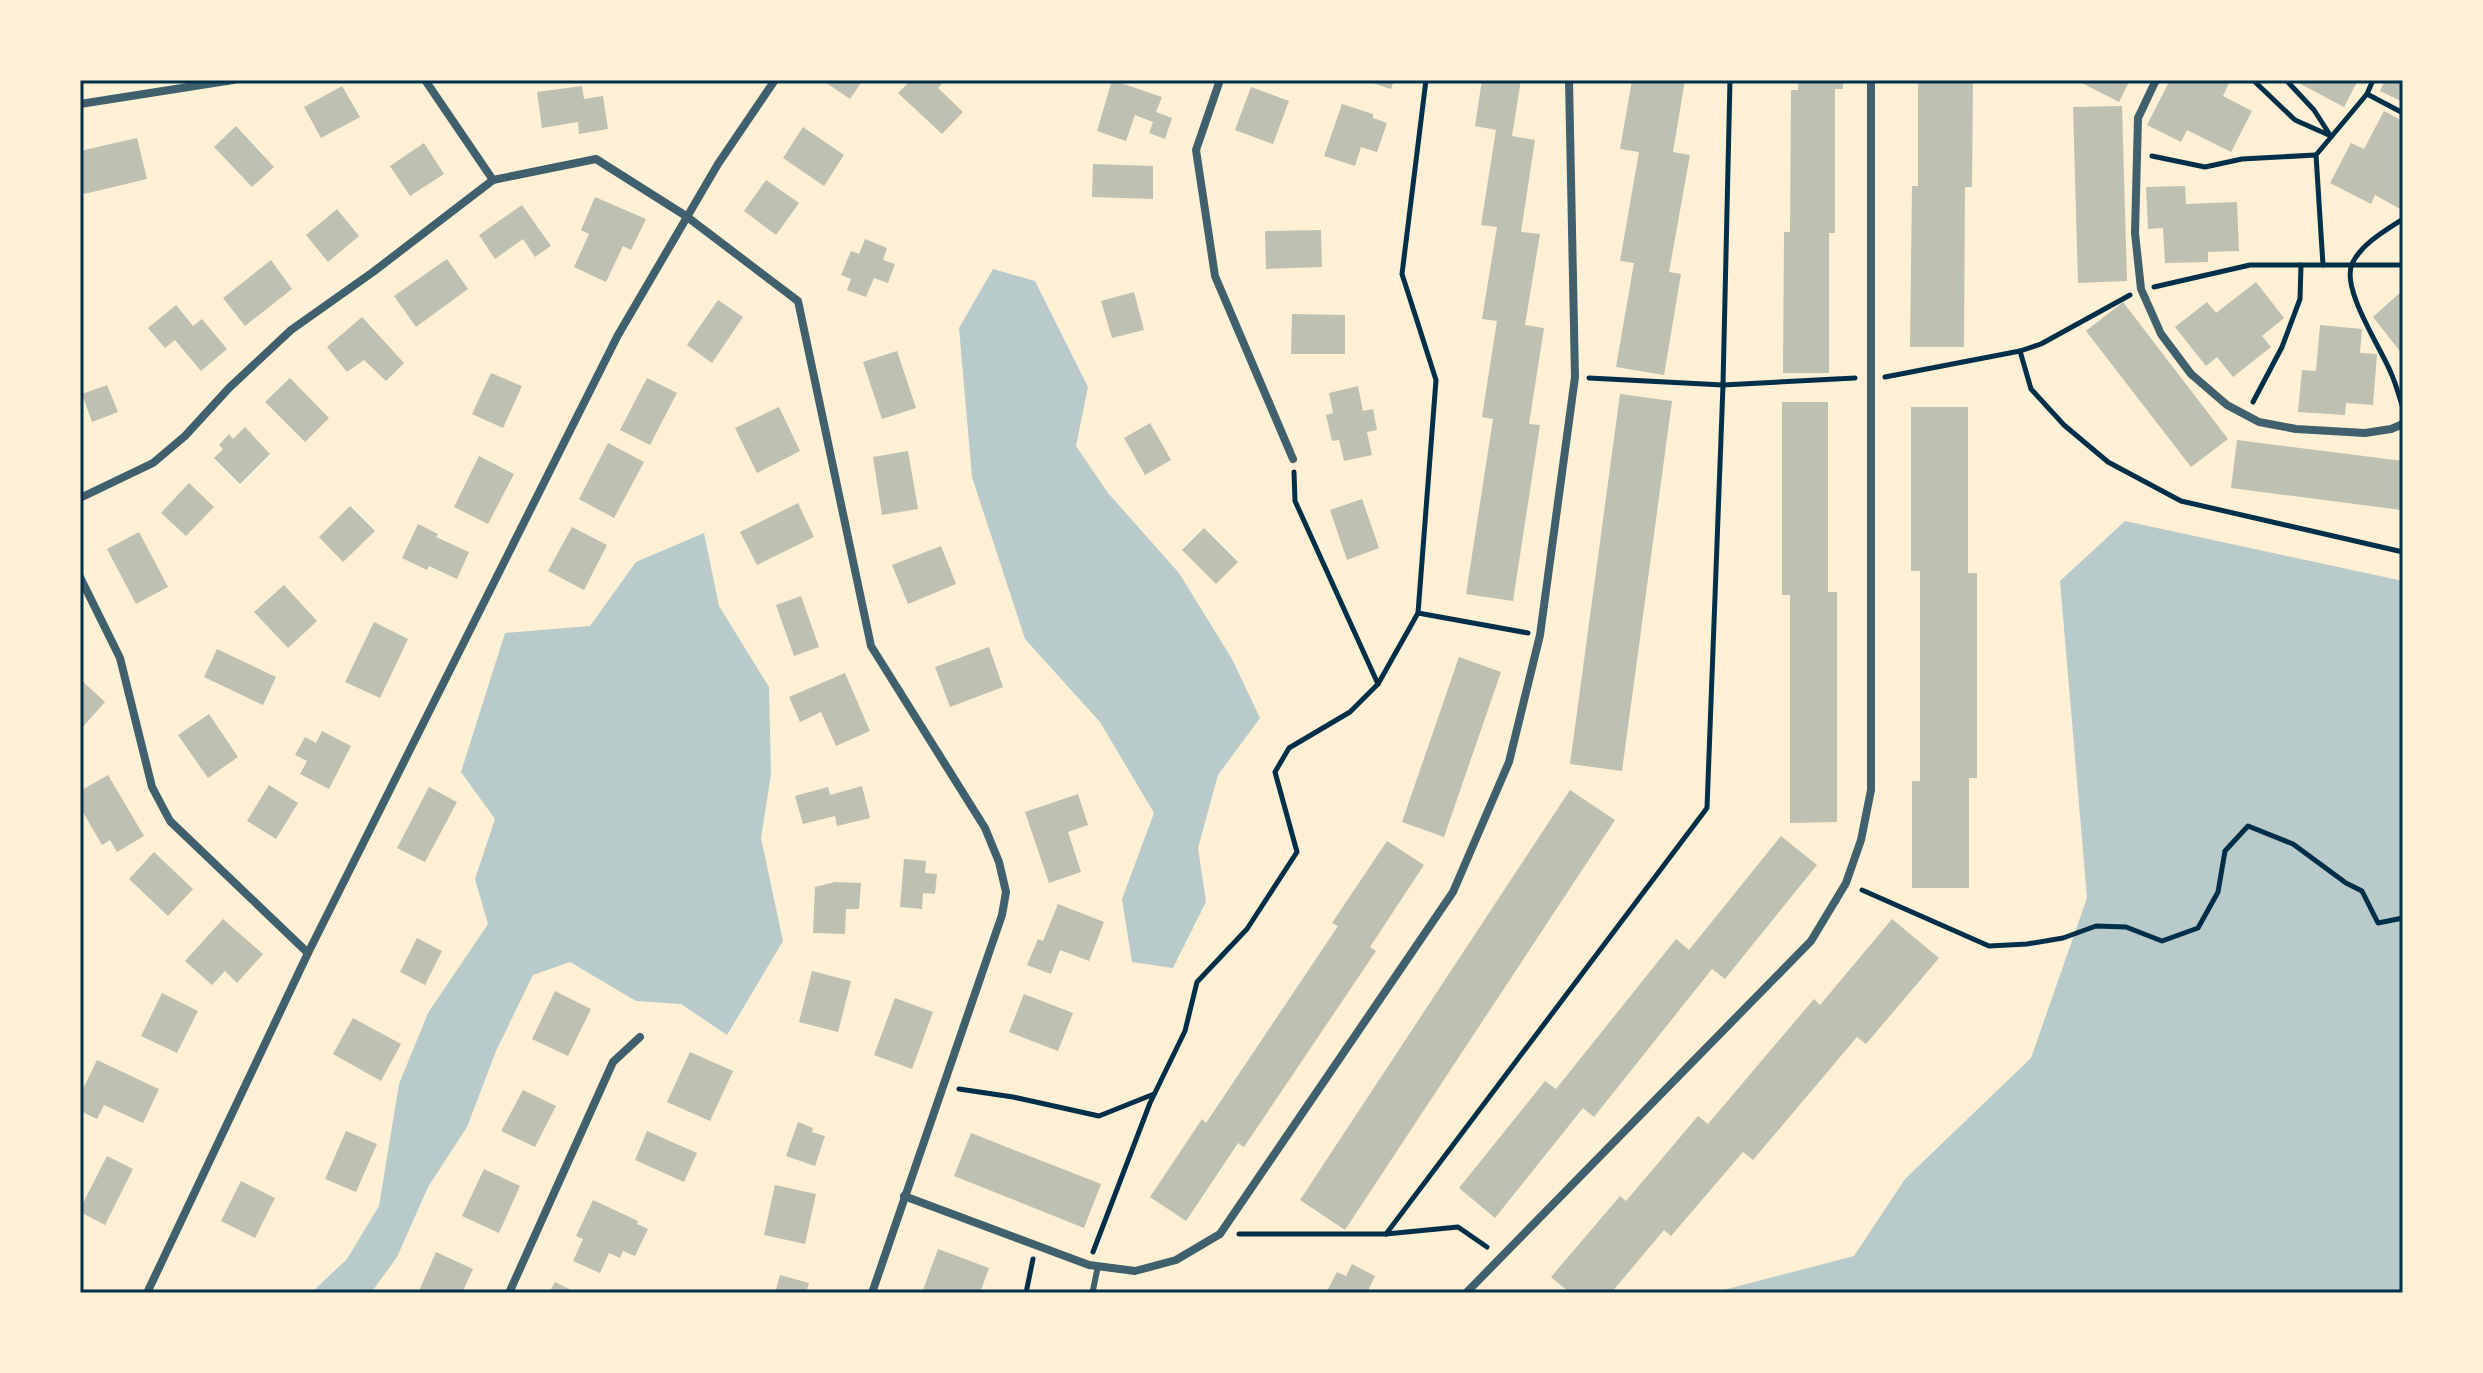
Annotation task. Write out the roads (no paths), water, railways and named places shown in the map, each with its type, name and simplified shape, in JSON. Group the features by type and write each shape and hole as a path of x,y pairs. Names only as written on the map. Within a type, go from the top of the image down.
{"street":[{"path":"80,104 233,80"},
{"path":"425,80 493,180"},
{"path":"147,1293 308,953 618,335 718,164 775,80"},
{"path":"1220,80 1196,150 1215,276 1293,459"},
{"path":"904,1196 1093,1265 1135,1271 1176,1260 1220,1234 1453,892 1509,762 1540,635 1575,377 1569,80"},
{"path":"1466,1293 1811,941 1846,883 1861,840 1871,790 1871,80"},
{"path":"2156,80 2138,118 2135,233 2141,289 2161,334 2191,374 2227,405 2259,422 2296,429 2351,432 2391,429 2403,424"},
{"path":"80,498 153,463 185,436 229,388 291,330 493,180 596,159 686,216 798,301 871,646 985,828 999,862 1006,892 1002,915 872,1293"},
{"path":"80,577 120,658 152,787 170,821 308,953"},
{"path":"509,1293 613,1062 640,1037"}],"lane":[{"path":"1093,1265 1093,1290"}]}
